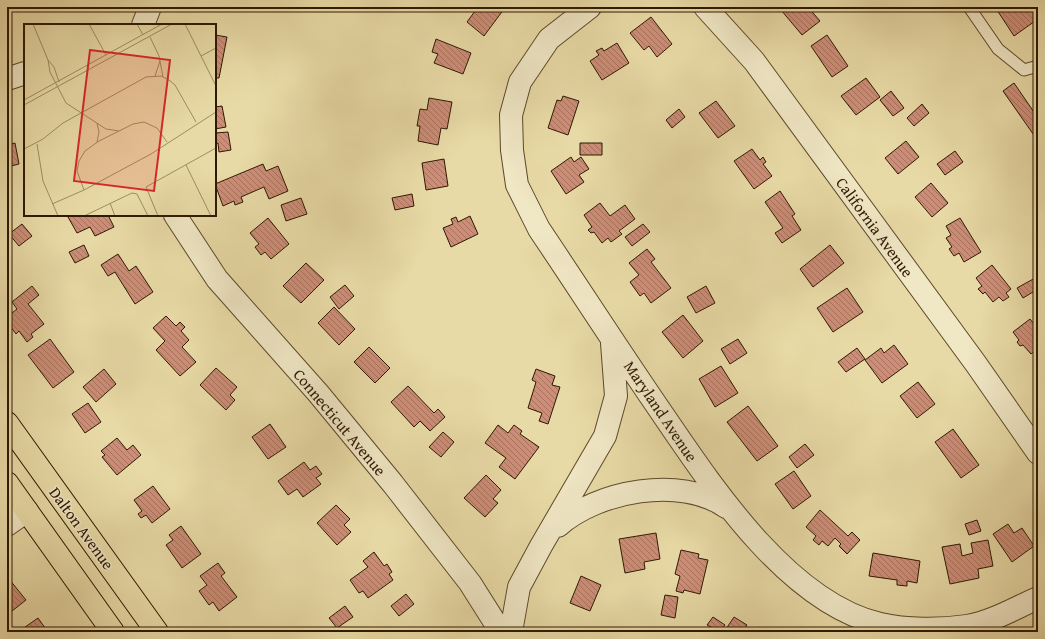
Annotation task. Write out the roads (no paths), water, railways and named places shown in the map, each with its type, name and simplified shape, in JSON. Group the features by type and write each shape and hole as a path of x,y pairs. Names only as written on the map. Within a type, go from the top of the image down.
{"main road":[{"name":"Dalton Avenue","path":"7,423 157,632"},
{"path":"7,483 113,632"}],"street":[{"path":"143,24 150,7"},
{"name":"Maryland Avenue","path":"590,7 549,39 520,82 512,115 512,150 517,185 539,229 709,481 754,536 799,581 843,611 880,624 921,628 967,626 996,617 1038,598"},
{"name":"California Avenue","path":"705,7 754,61 976,364 1038,453"},
{"path":"7,79 24,73"},
{"path":"7,83 24,82"},
{"name":"Connecticut Avenue","path":"176,216 217,279 318,393 393,484 470,583 501,632"},
{"path":"510,632 519,586 540,546 550,533 605,436 616,396 612,338"},
{"path":"550,533 565,519 581,509 600,501 639,492 683,491 703,495 720,503 736,514"},
{"path":"7,525 27,511"}],"lane":[{"path":"969,7 998,49 1024,70 1038,66"}]}
